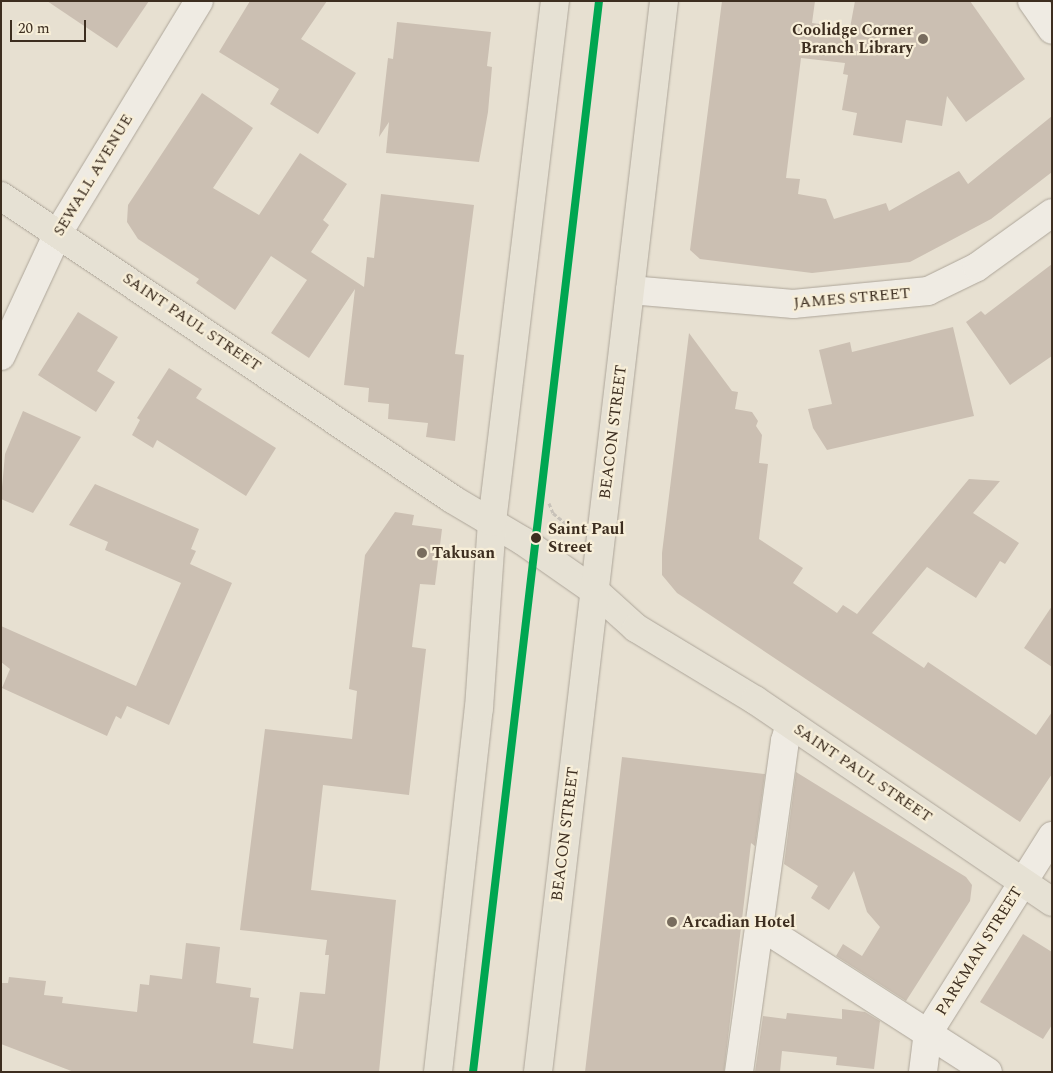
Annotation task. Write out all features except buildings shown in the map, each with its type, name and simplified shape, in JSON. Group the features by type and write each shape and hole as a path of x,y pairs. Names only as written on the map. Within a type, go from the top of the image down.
{"main road":[{"path":"438,1072 478,717 492,522 555,1"},
{"name":"BEACON STREET","path":"538,1072 584,672 596,592 664,1"},
{"name":"SAINT PAUL STREET","path":"1,196 452,499 492,522 596,592 636,628 790,724 1052,902"}],"street":[{"name":"SEWALL AVENUE","path":"1,356 58,233 199,1"},
{"path":"1032,1 1052,30"},
{"name":"JAMES STREET","path":"630,290 793,304 928,291 977,267 1052,213"},
{"path":"739,1072 785,741 790,724"},
{"name":"PARKMAN STREET","path":"923,1072 928,1033 1021,881 1052,836"},
{"path":"759,925 988,1072"}],"path":[{"path":"549,503 552,513 583,538"}],"transit line":[{"path":"473,1072 599,1"}],"place":[{"name":"Coolidge Corner Branch Library","path":"923,39"},
{"name":"Saint Paul Street","path":"536,538"},
{"name":"Takusan","path":"422,553"},
{"name":"Arcadian Hotel","path":"672,922"}]}
